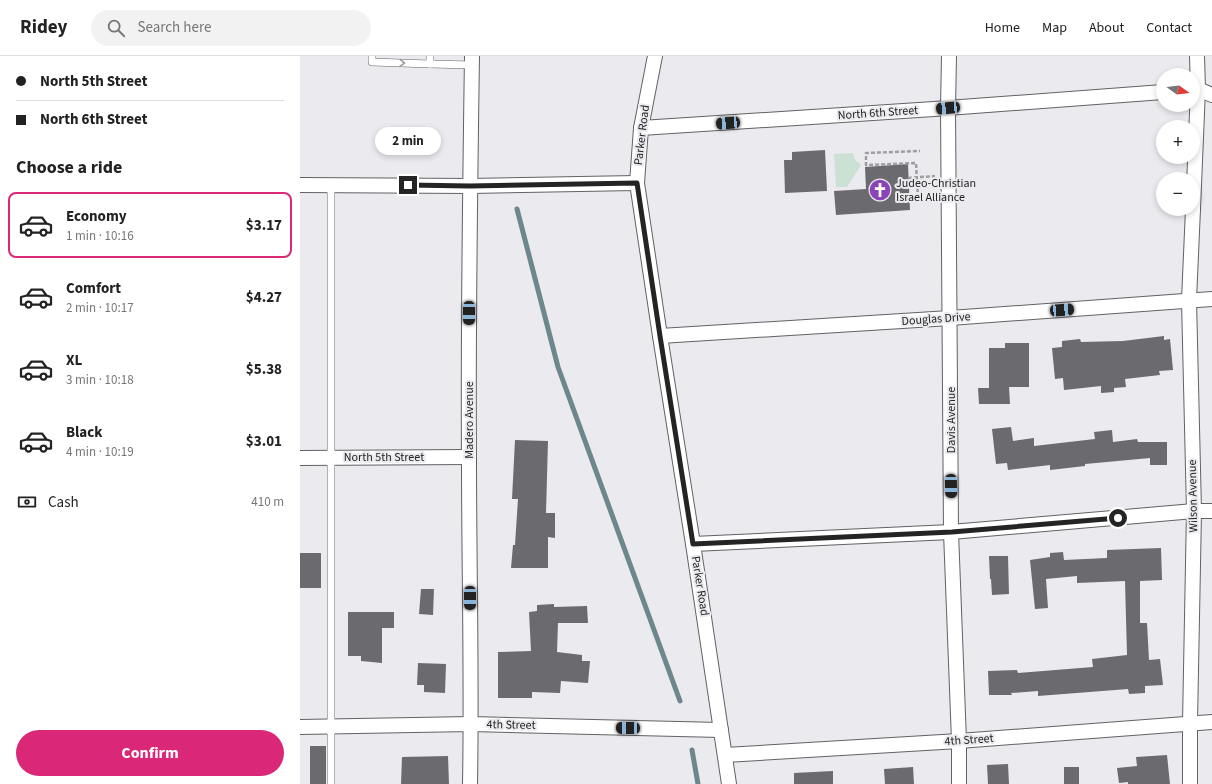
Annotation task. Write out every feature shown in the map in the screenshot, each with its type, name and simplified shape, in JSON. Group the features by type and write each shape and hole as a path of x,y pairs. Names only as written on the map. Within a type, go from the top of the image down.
{"street":[{"name":"Parker Road","path":"656,56 641,128 637,183 729,784"},
{"name":"Davis Avenue","path":"949,56 948,108 952,532 959,784"},
{"name":"Wilson Avenue","path":"1197,56 1197,68"},
{"name":"Madero Avenue","path":"470,784 472,724 469,457 472,61"},
{"path":"1200,91 1212,95"},
{"name":"North 6th Street","path":"641,128 1156,93"},
{"name":"Wilson Avenue","path":"1194,172 1195,112"},
{"path":"300,185 470,186 637,183"},
{"name":"Wilson Avenue","path":"1190,784 1194,511 1189,300 1193,216"},
{"name":"Douglas Drive","path":"660,336 950,318 1212,299"},
{"name":"North 5th Street","path":"300,458 469,457"},
{"path":"693,544 952,532 1194,511 1212,511"},
{"name":"4th Street","path":"725,756 959,741 1212,722"},
{"name":"4th Street","path":"300,727 472,724 721,730"}],"lane":[{"path":"372,56 372,62 430,64 472,61"},
{"path":"430,56 430,64"},
{"path":"331,185 331,784"}],"path":[{"path":"912,198 918,198 916,163 866,165 866,153 920,151"},
{"path":"908,178 937,176"}],"green space":[{"path":"853,153 855,160 861,165 847,187 836,187 834,154"}],"building":[{"path":"825,150 827,191 785,193 784,160 792,160 792,152"},
{"name":"Judeo-Christian Israel Alliance","path":"908,164 910,210 836,215 834,191 866,189 865,167"},
{"path":"1164,336 1164,340 1170,339 1173,370 1159,371 1160,375 1125,379 1126,387 1114,388 1114,392 1101,393 1101,386 1064,390 1063,378 1055,379 1052,348 1062,347 1062,341 1080,339 1081,342 1123,341"},
{"path":"1005,343 1029,343 1029,387 1009,387 1010,404 979,404 978,388 989,388 989,348 1005,348"},
{"path":"1011,427 1013,441 1034,438 1034,446 1095,439 1094,432 1112,430 1113,442 1137,439 1138,442 1167,442 1167,465 1150,465 1150,458 1085,464 1085,466 1050,470 1050,465 1008,470 1007,463 996,464 992,429"},
{"path":"515,440 548,441 546,513 555,513 555,538 548,537 548,568 511,568 513,545 515,545 518,499 512,499"},
{"path":"1161,548 1162,580 1140,581 1140,623 1147,623 1149,660 1160,659 1163,685 1145,686 1145,693 1129,694 1128,689 1038,696 1038,691 1011,693 1012,695 989,695 988,671 1017,670 1018,673 1093,667 1092,659 1127,655 1125,581 1077,583 1077,576 1046,579 1048,608 1035,609 1030,560 1050,557 1050,553 1063,552 1064,560 1107,558 1107,550"},
{"path":"300,553 321,553 321,588 300,588"},
{"path":"989,556 1008,556 1009,594 992,595"},
{"path":"421,589 434,589 433,615 419,614"},
{"path":"554,604 554,607 587,606 588,623 558,623 557,652 582,655 582,661 590,661 588,683 561,681 560,693 532,692 532,698 498,698 498,652 531,651 529,612 537,611 537,605"},
{"path":"348,612 394,612 394,628 382,628 382,663 361,661 361,656 348,656"},
{"path":"418,663 446,664 445,693 424,692 424,685 417,685"},
{"path":"310,746 326,746 326,784 310,784"},
{"path":"1167,755 1170,784 1119,783 1117,768 1137,766 1136,757"},
{"path":"448,756 449,784 401,784 402,757"},
{"path":"1008,764 1009,784 988,784 987,765"},
{"path":"913,767 914,784 885,784 884,769"},
{"path":"1064,767 1079,767 1079,784 1064,784"},
{"path":"833,771 833,784 794,784 794,773"}],"waterway":[{"path":"517,209 558,367 680,701"},
{"path":"692,750 698,784"}],"place":[{"name":"Judeo-Christian Israel Alliance","path":"880,190"}],"route":[{"path":"408,185 470,186 637,183 693,544 952,532 1118,518"}]}
